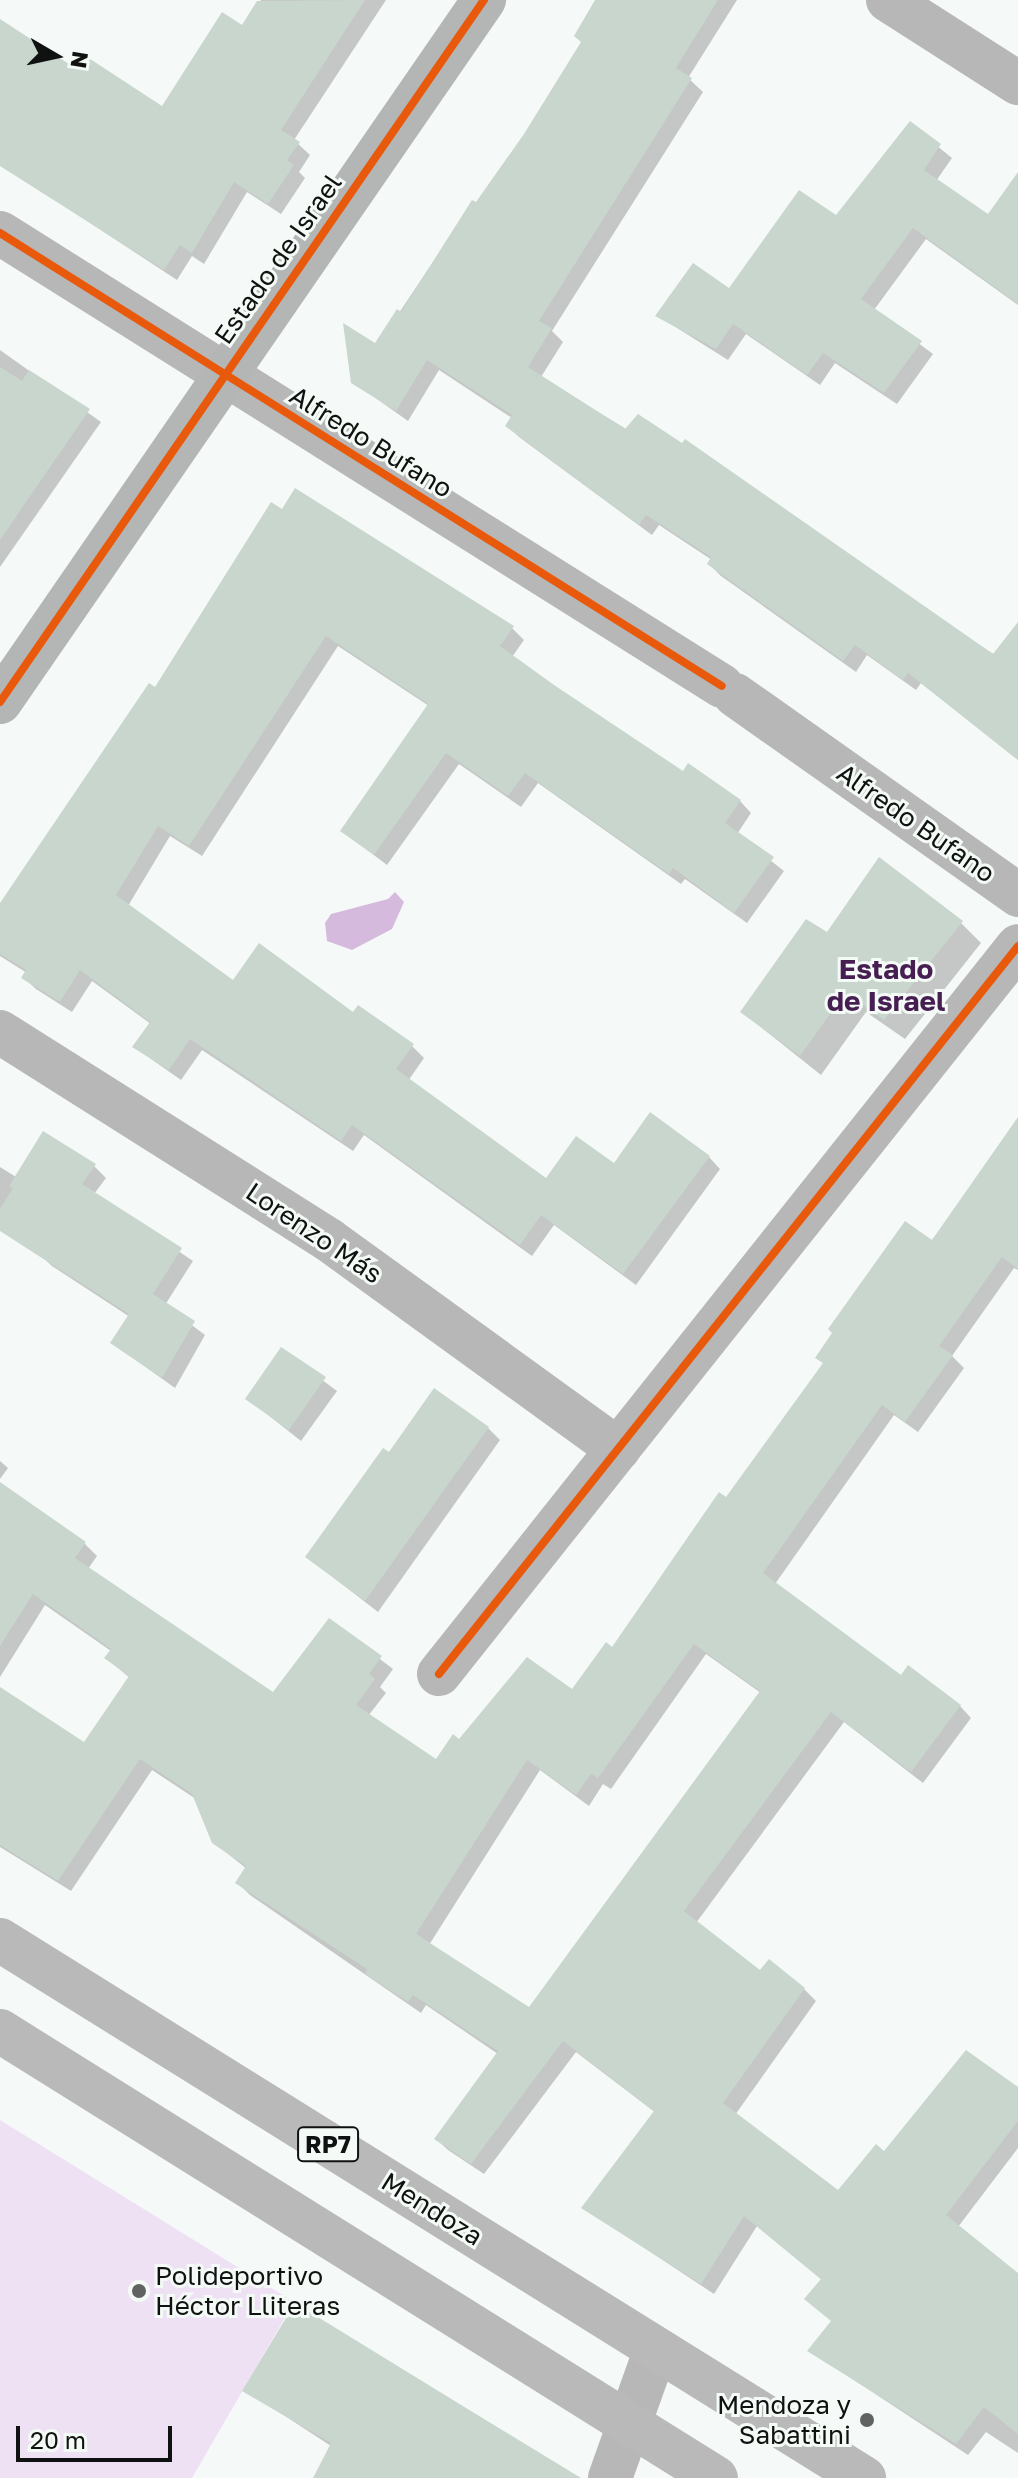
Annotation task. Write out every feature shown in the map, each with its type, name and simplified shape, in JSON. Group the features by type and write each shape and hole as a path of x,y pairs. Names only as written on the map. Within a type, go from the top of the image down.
{"main road":[{"name":"Mendoza","path":"0,1940 864,2478"},
{"path":"0,2031 716,2478"}],"street":[{"name":"Estado de Israel","path":"0,702 223,373 484,0"},
{"path":"888,0 1018,83"},
{"name":"Alfredo Bufano","path":"0,233 728,690 1018,895"},
{"path":"439,1674 1018,946"},
{"name":"Lorenzo Más","path":"0,1032 329,1240 618,1449"},
{"path":"610,2478 656,2349"}],"shaded area":[{"path":"395,892 404,902 392,929 352,950 327,941 325,923 331,914 388,899"},
{"name":"Polideportivo Héctor Lliteras","path":"0,2120 294,2302 192,2478 0,2478"}],"building":[{"path":"365,0 281,130 300,142 287,160 294,165 268,204 234,182 192,253 180,245 164,270 0,166 0,19 72,66 81,53 162,106 222,12 242,25 257,1"},
{"path":"595,0 718,0 676,68 692,78 539,321 552,328 528,367 625,429 638,414 682,443 685,439 993,654 1018,622 1018,760 908,673 903,680 855,645 843,661 707,564 711,557 646,515 639,525 505,426 512,415 427,360 396,411 351,383 343,323 375,343 397,309 401,312 472,200 476,202 524,134 581,42 574,36"},
{"path":"910,121 941,144 924,170 988,214 1018,172 1018,304 913,228 861,299 922,341 884,393 823,353 807,375 733,324 716,349 655,316 693,263 729,288 799,190 836,215"},
{"path":"0,367 22,381 29,370 90,409 0,540"},
{"path":"295,488 514,626 500,646 554,685 683,771 688,763 741,800 725,823 774,857 734,913 673,868 669,874 525,773 508,796 446,753 374,855 340,831 428,704 326,636 189,846 158,826 116,895 233,980 259,943 353,1012 358,1005 414,1044 396,1069 546,1178 576,1136 614,1163 650,1112 710,1156 623,1274 541,1215 520,1245 352,1125 341,1141 190,1039 169,1070 132,1047 150,1022 80,970 60,1002 21,978 26,970 0,954 0,903 149,683 155,687 271,502 282,509"},
{"path":"879,857 963,921 884,1020 845,993 800,1056 740,1012 806,919 827,932"},
{"path":"1018,1117 1018,1269 1002,1257 939,1346 953,1355 905,1422 882,1405 763,1573 901,1675 908,1665 961,1705 911,1772 831,1712 684,1911 760,1970 769,1959 805,1988 723,2103 838,2190 876,2144 884,2151 966,2050 1018,2087 1018,2121 946,2215 1018,2273 1018,2434 984,2407 956,2444 807,2351 831,2321 804,2299 821,2279 744,2216 701,2284 581,2208 654,2111 563,2041 471,2164 434,2139 498,2051 413,1995 408,2002 365,1974 367,1969 235,1883 246,1866 212,1843 192,1794 140,1759 58,1881 0,1845 0,1687 84,1742 129,1676 104,1658 111,1649 33,1594 0,1646 0,1482 86,1542 75,1558 273,1692 329,1618 382,1656 369,1674 375,1679 356,1705 436,1759 453,1734 459,1739 527,1657 572,1689 606,1642 612,1647 719,1492 726,1497 823,1363 815,1358 832,1333 828,1329 905,1221 932,1240","holes":["694,1644 760,1691 529,2007 416,1934 527,1760 576,1795 591,1774 598,1778"]},
{"path":"43,1131 96,1164 82,1184 182,1248 153,1294 195,1321 162,1378 110,1343 129,1314 0,1231 0,1209 13,1188 9,1186"},
{"path":"281,1347 326,1377 289,1430 245,1399"},
{"path":"434,1388 489,1427 365,1601 305,1557 383,1448 389,1452"},
{"path":"295,2303 581,2478 313,2478 331,2443 242,2391"}],"cycle path":[{"path":"0,702 484,0"},
{"path":"0,233 722,686"},
{"path":"439,1674 1018,946"}],"place":[{"name":"Polideportivo Héctor Lliteras","path":"139,2291"},
{"name":"Mendoza y Sabattini","path":"867,2420"}],"district":[{"name":"Estado de Israel","path":"886,985"}]}
